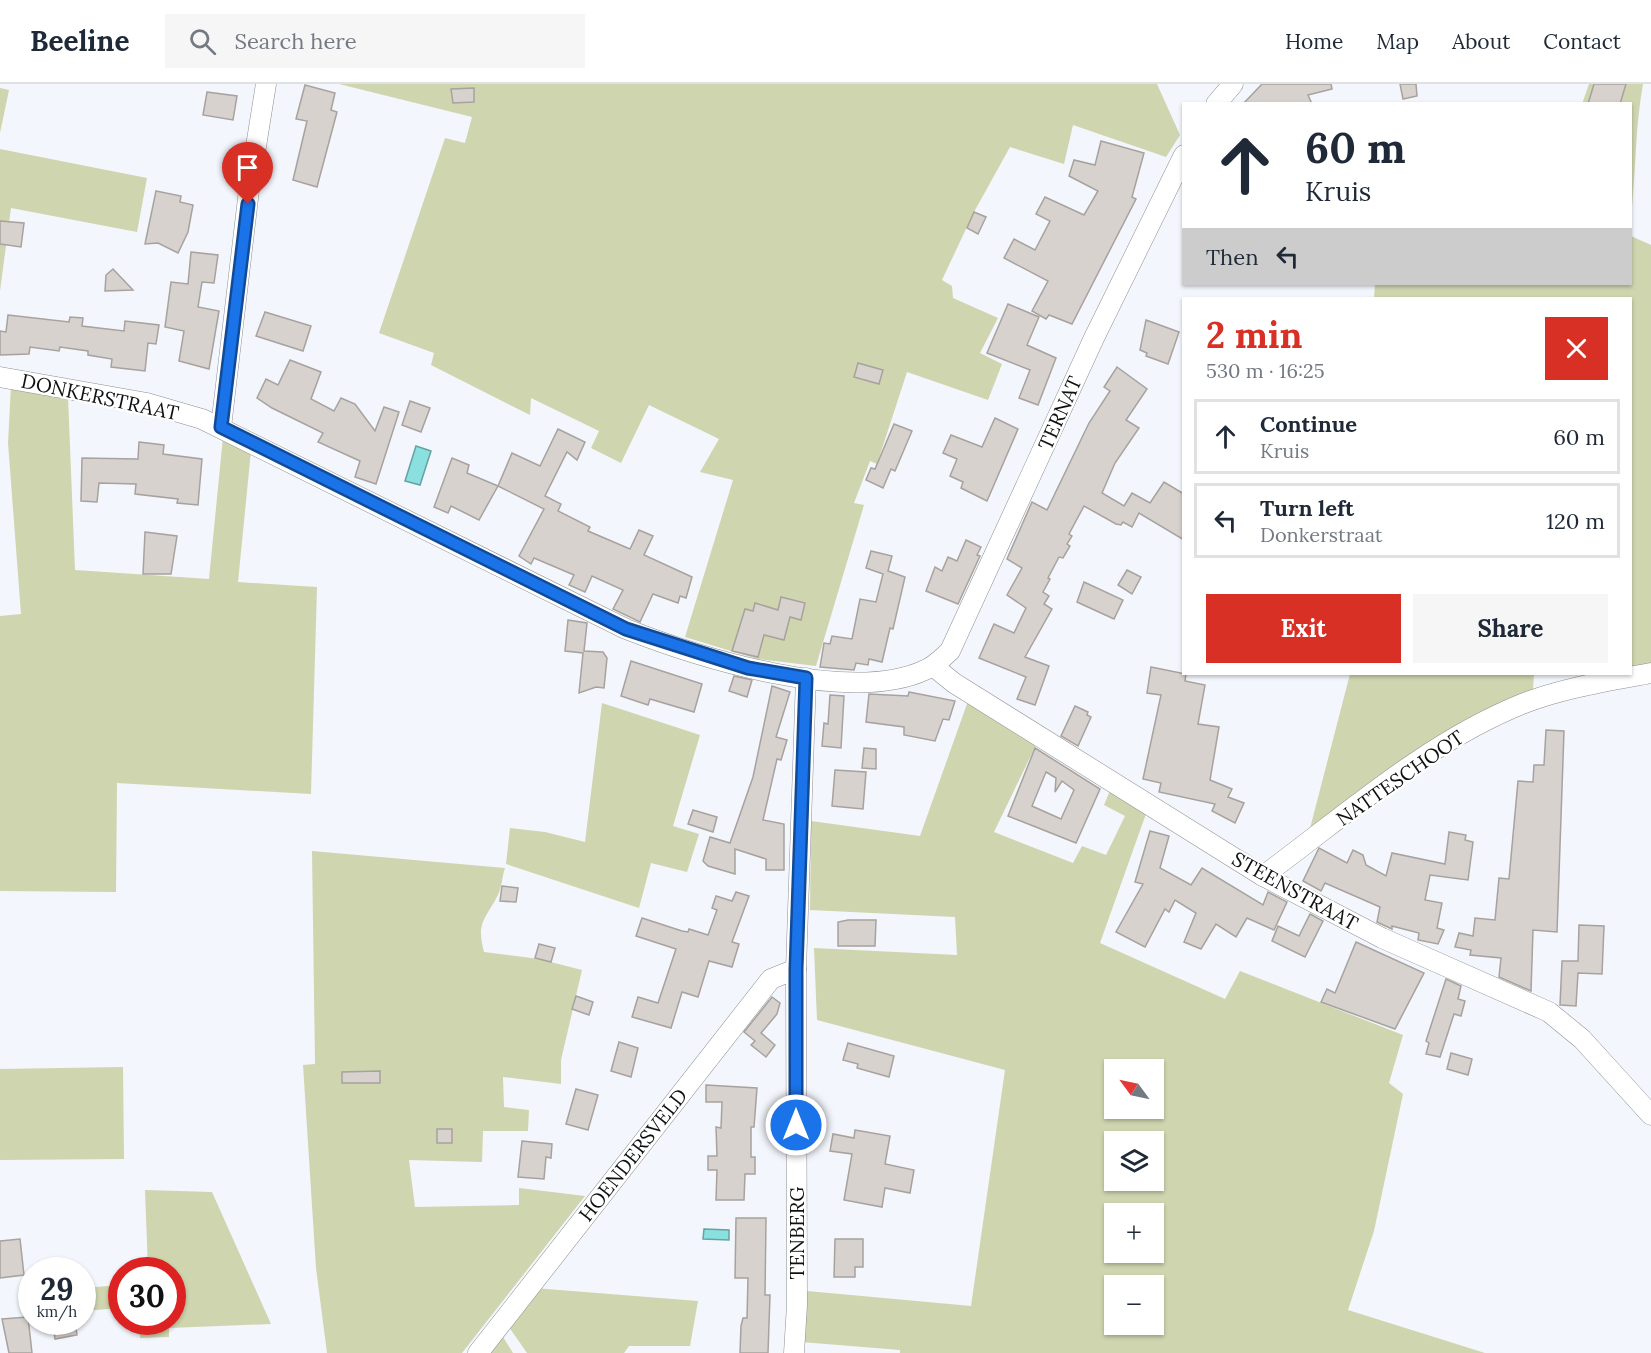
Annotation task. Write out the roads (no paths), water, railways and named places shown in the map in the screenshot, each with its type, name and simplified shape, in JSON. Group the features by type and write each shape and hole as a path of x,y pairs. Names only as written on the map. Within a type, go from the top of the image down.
{"street":[{"path":"221,427 249,197 266,84"},
{"path":"1218,102 1233,84"},
{"name":"TERNAT","path":"933,666 950,651 957,637 1094,338 1182,159"},
{"name":"DONKERSTRAAT","path":"0,377 147,403 221,427 626,629 748,668 806,678 852,682 900,678 933,666"},
{"name":"STEENSTRAAT","path":"933,666 964,689 1263,876 1382,938 1549,1012 1582,1040 1651,1115"},
{"name":"NATTESCHOOT","path":"1263,876 1412,764 1461,733 1522,704 1556,693 1651,673"},
{"name":"TENBERG","path":"794,1353 797,1305 796,969 806,678"},
{"name":"HOENDERSVELD","path":"478,1353 771,979 796,969"}],"water":[{"path":"416,446 431,451 420,485 405,481"},
{"path":"704,1229 729,1230 729,1240 703,1239"}]}
